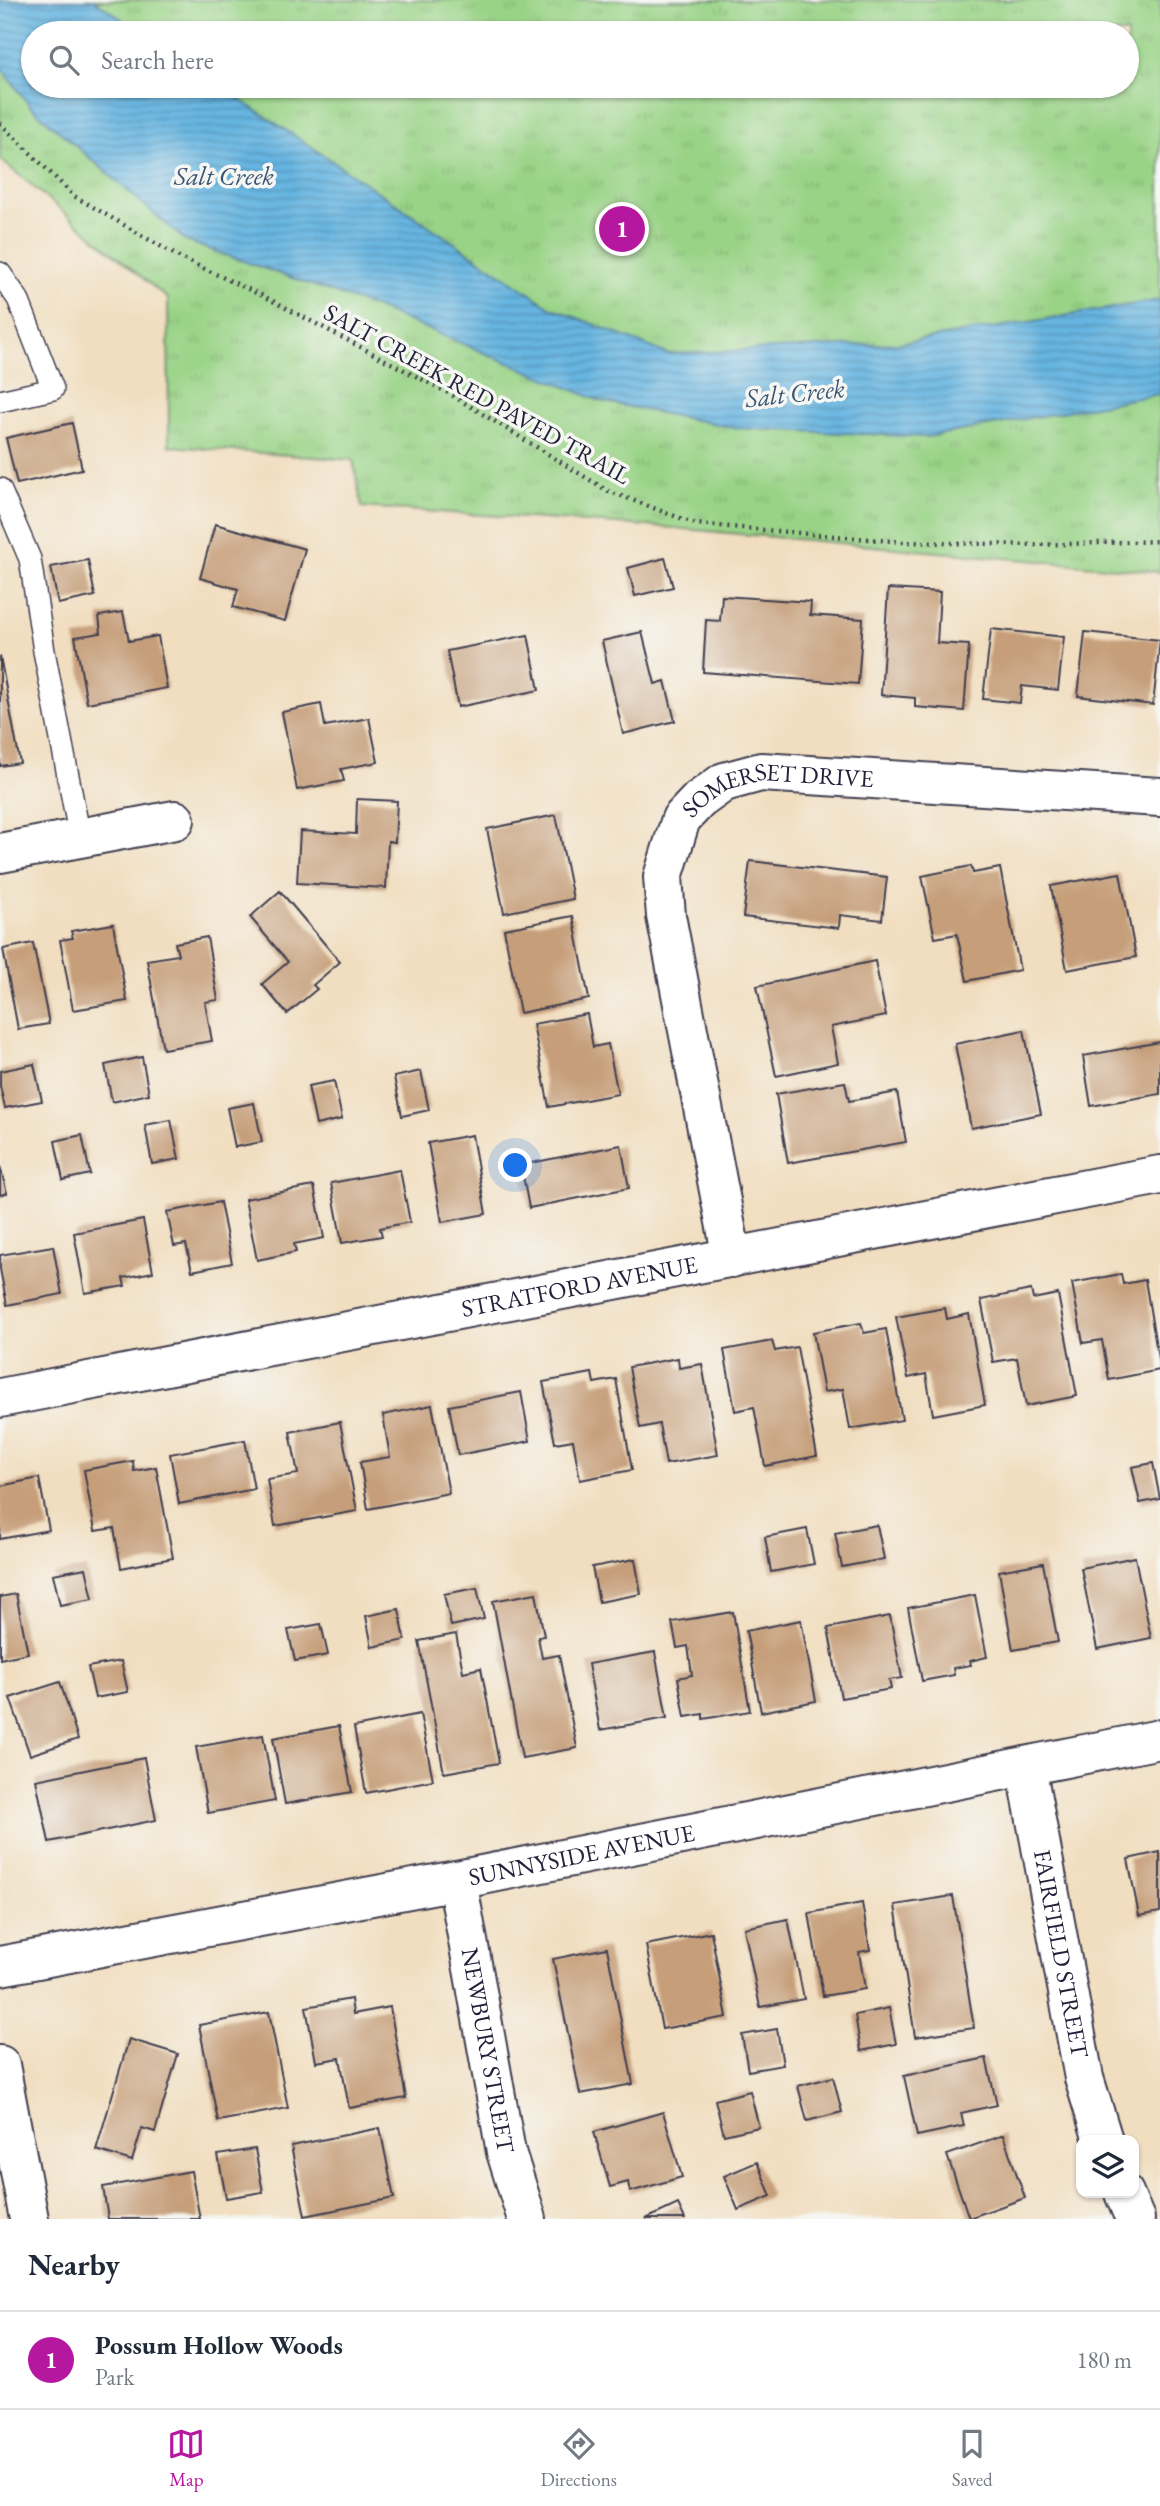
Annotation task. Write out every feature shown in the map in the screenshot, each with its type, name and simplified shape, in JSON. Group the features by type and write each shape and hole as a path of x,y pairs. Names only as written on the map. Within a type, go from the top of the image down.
{"street":[{"name":"SOMERSET DRIVE","path":"732,1258 666,916 663,877 681,819 699,800 724,782 761,772 1160,797"},
{"path":"0,853 175,820"},
{"name":"STRATFORD AVENUE","path":"0,1398 1160,1175"},
{"name":"SUNNYSIDE AVENUE","path":"0,1966 457,1880 1160,1739"},
{"name":"FAIRFIELD STREET","path":"1026,1766 1084,2078 1101,2135"},
{"name":"NEWBURY STREET","path":"457,1880 506,2152 527,2219"},
{"path":"0,2065 29,2219"},
{"path":"1126,2198 1135,2219"}],"lane":[{"path":"0,273 18,299 53,389 0,401"},
{"path":"0,489 30,559 44,651 80,838"}],"path":[{"name":"SALT CREEK RED PAVED TRAIL","path":"0,124 74,195 180,257 265,297 450,394 608,491 696,524 903,542 1036,545 1160,541"}],"green space":[{"path":"0,0 1160,0 1160,572 662,527 362,507 353,460 169,446 168,299 0,159"}],"water":[{"name":"Salt Creek","path":"0,0 94,0 125,21 21,21 21,94 0,66"},
{"name":"Salt Creek","path":"24,98 238,98 550,307 668,354 902,343 1160,300 1160,394 927,437 736,428 600,401 372,306 186,241"}],"building":[{"path":"72,423 82,469 17,484 6,438"},
{"path":"215,524 305,549 285,621 233,607 238,589 200,578"},
{"path":"665,558 673,587 635,596 628,568"},
{"path":"88,560 95,596 58,604 51,567"},
{"path":"888,589 940,592 937,643 969,645 964,711 915,707 915,698 881,695"},
{"path":"722,596 811,602 810,615 863,619 858,684 703,672 706,620 720,621"},
{"path":"123,612 129,641 158,636 167,688 87,703 75,637 101,633 99,616"},
{"path":"991,629 1064,637 1058,690 1022,686 1020,703 983,699"},
{"path":"642,632 655,684 665,681 675,721 623,734 602,641"},
{"path":"1085,632 1160,640 1153,705 1078,696"},
{"path":"528,635 539,690 458,707 447,651"},
{"path":"0,656 20,763 0,766"},
{"path":"321,704 325,726 369,718 378,762 341,769 344,781 297,790 282,712"},
{"path":"357,799 397,801 395,842 388,841 386,888 297,883 300,831 356,834"},
{"path":"556,815 573,899 504,913 487,829"},
{"path":"750,861 887,877 882,920 840,915 839,928 743,917"},
{"path":"971,866 973,873 1000,868 1020,970 967,981 957,934 935,938 922,876"},
{"path":"1120,873 1136,957 1067,970 1051,886"},
{"path":"280,891 340,962 313,985 317,989 287,1014 262,984 288,962 250,917"},
{"path":"573,916 589,999 520,1013 504,929"},
{"path":"113,924 127,1001 73,1010 60,940 73,938 71,931"},
{"path":"207,937 218,1000 205,1002 212,1041 163,1049 147,960 178,955 175,943"},
{"path":"33,943 49,1024 18,1029 3,949"},
{"path":"875,961 886,1016 831,1027 838,1063 776,1076 757,986"},
{"path":"587,1014 593,1047 608,1044 618,1094 549,1107 533,1024"},
{"path":"1024,1030 1041,1114 971,1128 955,1044"},
{"path":"1160,1042 1160,1094 1091,1106 1083,1056"},
{"path":"142,1057 149,1094 112,1102 105,1065"},
{"path":"34,1064 42,1101 5,1108 0,1071"},
{"path":"421,1071 429,1110 402,1116 394,1077"},
{"path":"334,1081 342,1119 316,1125 308,1086"},
{"path":"845,1082 849,1101 897,1092 906,1142 788,1163 776,1094"},
{"path":"254,1103 262,1142 235,1147 227,1108"},
{"path":"171,1120 179,1159 152,1164 145,1125"},
{"path":"82,1135 90,1174 63,1180 55,1141"},
{"path":"472,1135 486,1214 442,1222 428,1143"},
{"path":"621,1145 629,1188 529,1208 521,1165"},
{"path":"0,1166 7,1193 0,1195"},
{"path":"400,1170 410,1222 380,1228 382,1236 342,1243 331,1183"},
{"path":"314,1186 324,1238 294,1244 296,1252 257,1260 245,1199"},
{"path":"220,1202 232,1263 192,1271 186,1244 174,1246 167,1212"},
{"path":"143,1220 153,1272 123,1278 125,1286 85,1293 74,1233"},
{"path":"53,1246 62,1294 7,1305 0,1255"},
{"path":"1121,1274 1123,1284 1145,1280 1160,1370 1109,1380 1102,1340 1083,1343 1072,1283"},
{"path":"1031,1290 1033,1299 1058,1294 1077,1396 1026,1406 1017,1358 993,1362 981,1300"},
{"path":"945,1308 947,1319 969,1314 985,1405 933,1415 926,1374 908,1378 896,1317"},
{"path":"861,1323 864,1333 886,1329 902,1420 850,1429 843,1389 824,1392 813,1332"},
{"path":"772,1341 775,1351 797,1347 817,1456 765,1466 754,1407 735,1411 724,1350"},
{"path":"678,1358 679,1368 702,1364 718,1455 666,1464 659,1424 640,1428 629,1367"},
{"path":"592,1373 594,1383 616,1379 632,1470 580,1480 573,1440 555,1443 543,1382"},
{"path":"521,1392 530,1441 458,1455 449,1406"},
{"path":"432,1405 449,1493 368,1509 360,1462 390,1457 383,1415"},
{"path":"340,1422 357,1511 275,1526 267,1479 298,1474 290,1432"},
{"path":"245,1440 254,1489 179,1504 170,1454"},
{"path":"133,1461 134,1471 156,1467 173,1558 121,1568 114,1528 95,1531 84,1470"},
{"path":"1153,1463 1160,1499 1140,1503 1132,1467"},
{"path":"39,1478 49,1530 0,1539 0,1486"},
{"path":"877,1525 884,1559 842,1567 835,1533"},
{"path":"807,1529 814,1564 771,1572 765,1537"},
{"path":"1135,1557 1151,1638 1097,1649 1081,1568"},
{"path":"635,1559 641,1594 599,1602 592,1567"},
{"path":"1043,1563 1058,1642 1013,1650 999,1571"},
{"path":"86,1568 93,1599 60,1605 53,1574"},
{"path":"477,1588 484,1619 451,1626 444,1594"},
{"path":"536,1593 544,1636 538,1637 542,1658 559,1655 577,1748 522,1758 493,1601"},
{"path":"16,1594 28,1653 0,1659 0,1597"},
{"path":"975,1595 987,1657 970,1661 971,1665 953,1668 954,1675 922,1681 908,1608"},
{"path":"399,1609 405,1640 372,1647 366,1616"},
{"path":"733,1612 750,1711 703,1719 703,1714 685,1717 678,1678 692,1675 688,1646 677,1648 672,1622"},
{"path":"890,1616 902,1678 889,1680 891,1689 841,1698 828,1628"},
{"path":"801,1620 816,1701 761,1712 746,1631"},
{"path":"321,1624 328,1655 295,1661 288,1630"},
{"path":"456,1634 463,1672 481,1668 499,1763 444,1773 419,1641"},
{"path":"655,1652 667,1718 600,1730 588,1664"},
{"path":"121,1661 128,1692 95,1698 88,1667"},
{"path":"60,1682 78,1739 30,1755 10,1698"},
{"path":"420,1714 433,1780 366,1793 354,1727"},
{"path":"339,1726 352,1792 285,1804 273,1738"},
{"path":"263,1735 275,1801 208,1813 196,1747"},
{"path":"144,1758 156,1820 49,1842 36,1780"},
{"path":"1160,1852 1160,1912 1139,1916 1128,1859"},
{"path":"953,1896 974,2028 915,2037 895,1905"},
{"path":"862,1903 870,1950 859,1952 865,1989 823,1996 809,1913"},
{"path":"788,1919 804,1999 760,2007 744,1928"},
{"path":"711,1932 727,2017 662,2029 646,1945"},
{"path":"607,1948 633,2084 580,2094 553,1959"},
{"path":"351,1999 353,2014 390,2007 406,2098 349,2108 340,2058 316,2062 306,2007"},
{"path":"889,2008 896,2044 861,2051 855,2015"},
{"path":"269,2012 288,2108 218,2121 199,2025"},
{"path":"777,2029 783,2065 748,2071 742,2035"},
{"path":"129,2039 178,2054 155,2132 142,2128 132,2161 96,2150"},
{"path":"986,2058 997,2105 961,2113 964,2126 917,2136 904,2076"},
{"path":"833,2077 842,2112 807,2121 798,2086"},
{"path":"750,2091 759,2127 724,2135 715,2100"},
{"path":"663,2112 682,2177 630,2192 628,2182 610,2187 594,2132"},
{"path":"380,2128 394,2198 305,2216 291,2146"},
{"path":"1003,2135 1025,2198 969,2218 947,2155"},
{"path":"255,2149 263,2192 226,2198 218,2155"},
{"path":"757,2162 771,2196 738,2210 724,2176"},
{"path":"191,2171 200,2219 108,2219 103,2187"},
{"path":"678,2204 685,2219 646,2219"}],"place":[{"name":"Possum Hollow Woods","path":"622,229"}]}
